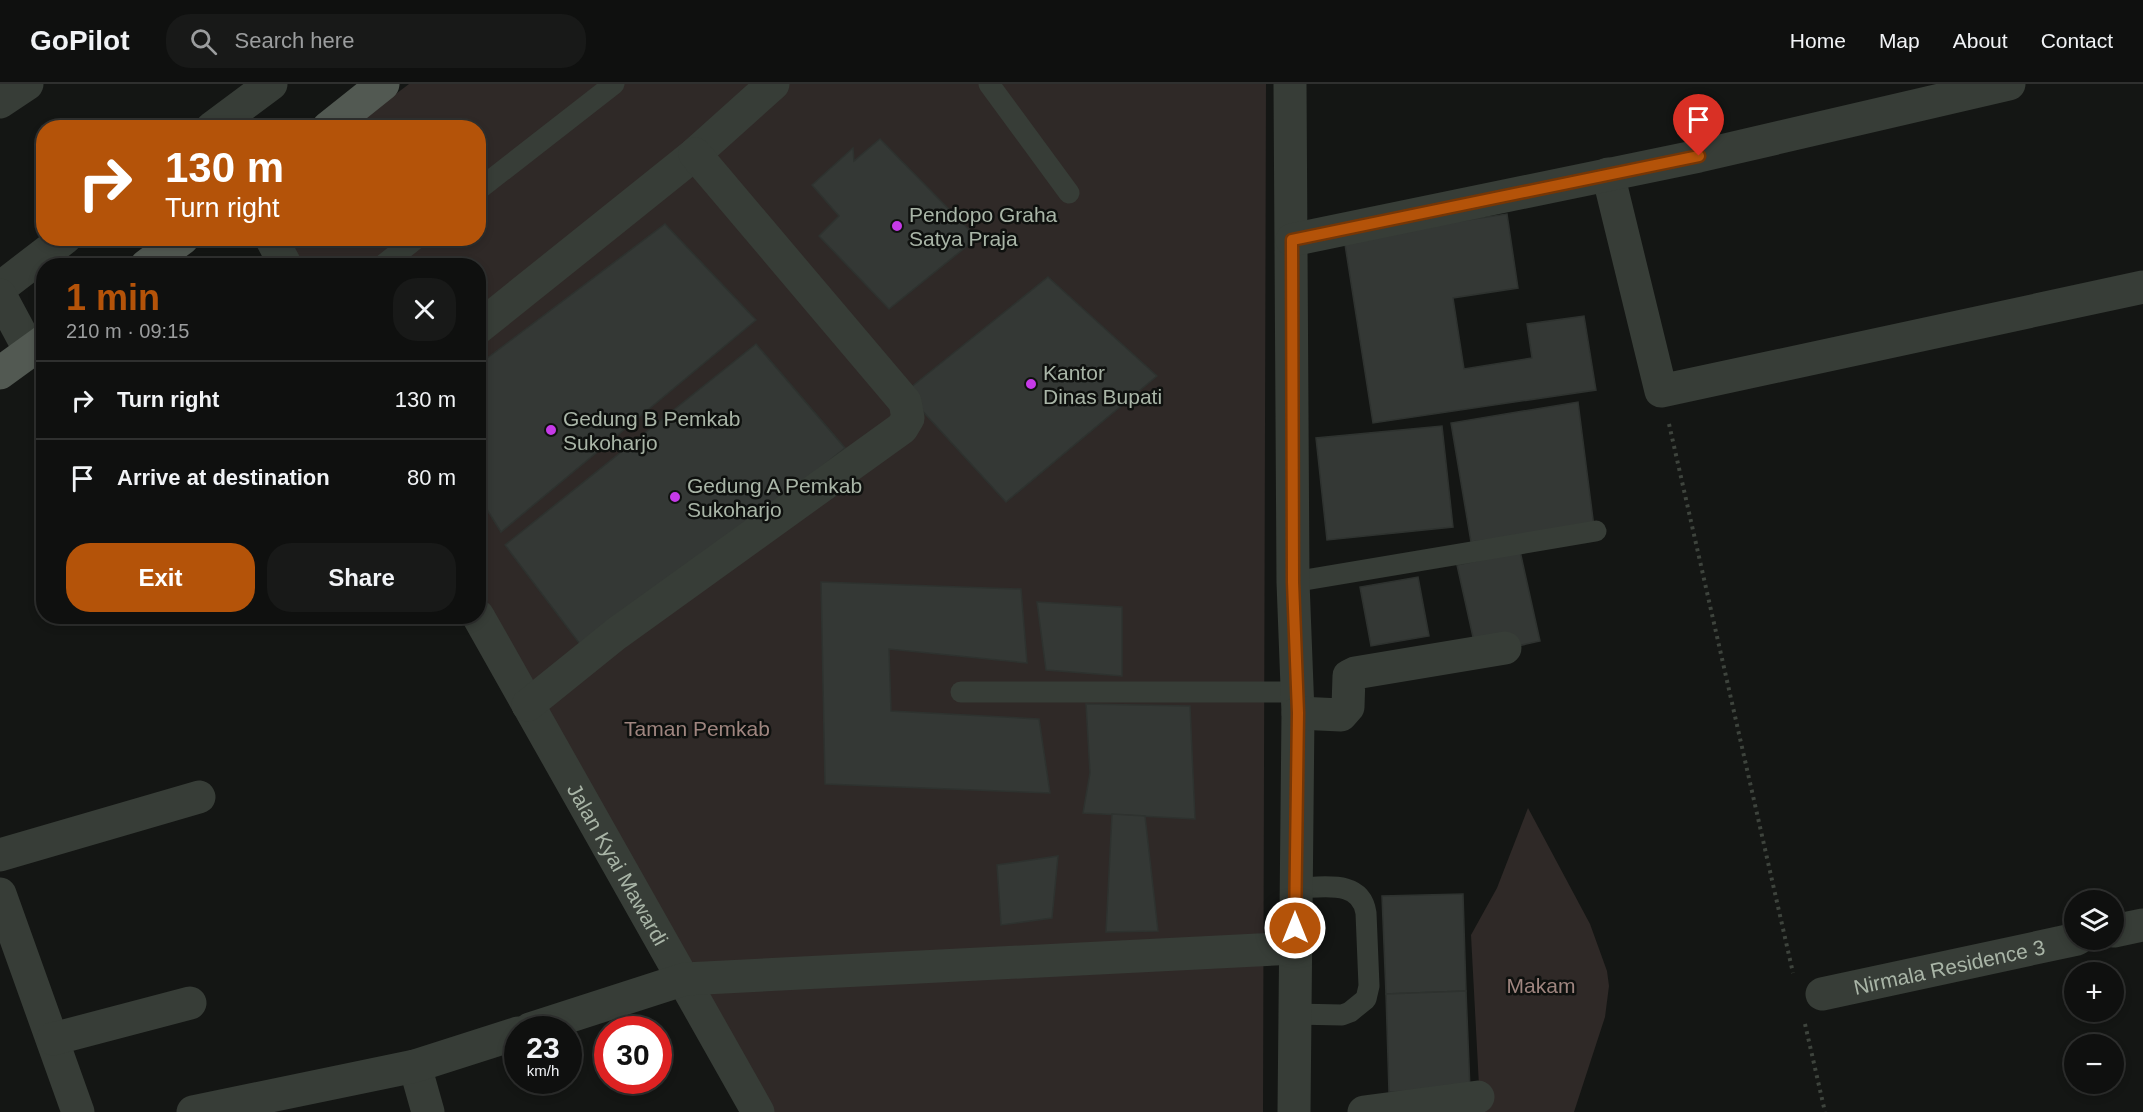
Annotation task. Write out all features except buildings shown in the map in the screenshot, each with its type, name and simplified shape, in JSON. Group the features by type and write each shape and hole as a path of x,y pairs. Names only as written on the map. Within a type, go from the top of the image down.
{"main road":[{"path":"338,120 383,84"},
{"path":"157,258 172,246"},
{"path":"0,373 36,347"}],"street":[{"path":"0,102 27,84"},
{"path":"223,120 271,84"},
{"path":"486,322 695,154 773,84"},
{"path":"1290,84 1293,582 1297,703 1294,1112"},
{"path":"1292,240 1699,156 2009,84"},
{"path":"528,705 616,634 902,428 908,418 905,402 695,154"},
{"path":"1608,174 1661,391 2143,287"},
{"path":"39,258 55,246"},
{"path":"0,288 36,260"},
{"path":"0,295 36,345"},
{"name":"Jalan Kyai Mawardi","path":"482,624 758,1112"},
{"path":"1297,703 1341,715 1348,707 1349,676 1355,673 1505,648"},
{"path":"0,855 199,797"},
{"path":"0,894 78,1112"},
{"path":"2124,929 2143,925"},
{"name":"Nirmala Residence 3","path":"1807,999 2064,942"},
{"path":"571,1016 685,980 1295,948"},
{"path":"53,1039 189,1003"},
{"path":"193,1112 415,1066 504,1037"},
{"path":"415,1066 428,1112"},
{"path":"1364,1112 1478,1097"}],"lane":[{"path":"486,184 614,84"},
{"path":"989,84 1069,193"},
{"path":"391,258 407,246"},
{"path":"1293,582 1596,531"},
{"path":"961,692 1297,703"},
{"path":"1294,1014 1342,1015 1350,1012 1366,999 1369,986 1366,913 1359,896 1341,887 1295,888"}],"path":[{"path":"1661,391 1807,999 1825,1112"}],"green space":[{"name":"Taman Pemkab","path":"409,84 1266,84 1263,1112 771,1112 486,600 486,258 296,258 289,246 486,246 486,120 361,120"},
{"name":"Makam","path":"1528,808 1590,924 1607,971 1609,986 1605,1017 1574,1112 1483,1112 1479,1086 1471,935 1497,888"}],"place":[{"name":"Pendopo Graha Satya Praja","path":"897,226"},
{"name":"Kantor Dinas Bupati","path":"1031,384"},
{"name":"Gedung B Pemkab Sukoharjo","path":"551,430"},
{"name":"Gedung A Pemkab Sukoharjo","path":"675,497"}],"route":[{"path":"1295,928 1298,713 1293,582 1292,240 1699,156"}]}
